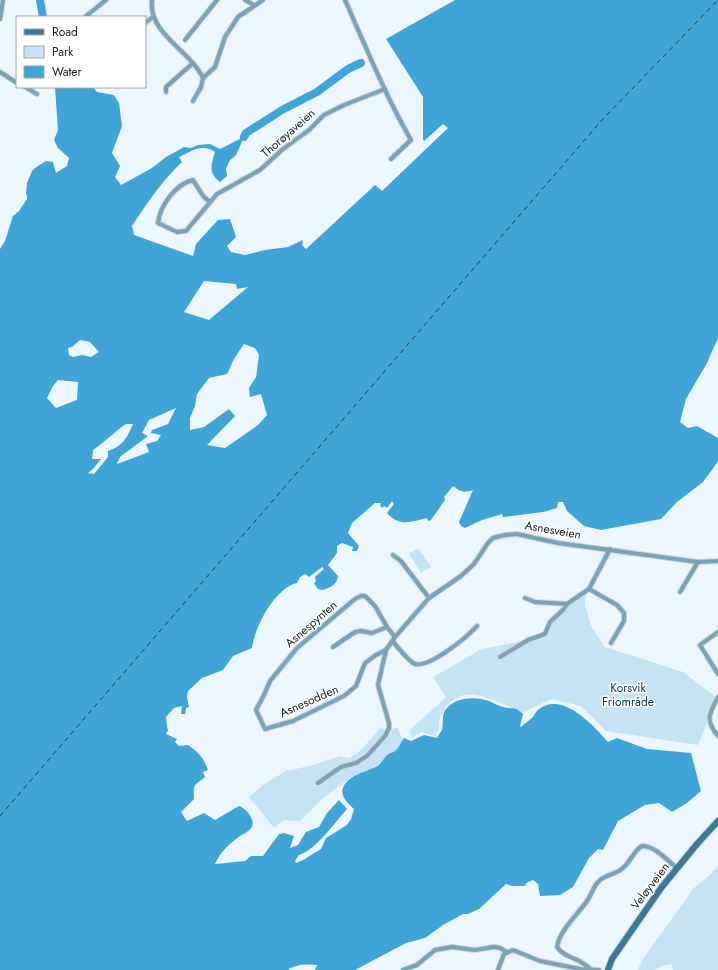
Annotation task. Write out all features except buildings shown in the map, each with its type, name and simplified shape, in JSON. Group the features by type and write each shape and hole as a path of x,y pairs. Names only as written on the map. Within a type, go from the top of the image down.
{"main road":[{"name":"Veløyveien","path":"608,970 612,959 677,868 718,821"}],"street":[{"path":"0,19 3,0"},
{"path":"86,16 106,0"},
{"path":"152,0 153,16 163,32 193,63 203,78"},
{"path":"185,40 217,0"},
{"path":"245,0 254,5"},
{"path":"193,101 201,87 203,78 216,66 225,38 237,19 254,5 263,0"},
{"path":"345,0 384,89 411,140 391,158"},
{"path":"146,22 153,16"},
{"path":"166,92 166,87 193,63"},
{"path":"0,72 16,81"},
{"path":"27,88 37,94"},
{"name":"Thorøyaveien","path":"210,202 203,196 193,180 189,181 180,187 169,199 162,210 158,223 177,232 186,231 221,190 238,183 260,170 282,150 308,130 324,114 384,89"},
{"name":"Asnesveien","path":"318,783 341,767 356,763 363,759 388,732 389,723 378,685 386,650 429,598 468,570 481,555 488,542 493,538 517,534 558,543 698,562 718,561"},
{"path":"500,657 528,640 544,634 550,622 563,610 567,604 589,589 610,549"},
{"path":"393,555 401,561 429,598"},
{"path":"680,592 698,562"},
{"path":"589,589 617,605 624,613 624,621 611,643"},
{"name":"Asnespynten","path":"265,729 256,710 270,681 297,648 355,599 361,596 365,596 374,606 394,639 412,662 421,664 428,662 459,643 477,626"},
{"path":"525,598 534,602 567,604"},
{"path":"333,647 355,632 361,631 372,633 387,627"},
{"path":"718,632 700,645 718,674"},
{"name":"Asnesodden","path":"265,729 293,721 344,696 356,686 365,663 376,654 386,650"},
{"path":"718,697 710,718 712,728 718,736"},
{"path":"590,969 574,958 560,952 557,947 558,942 572,920 587,902 598,882 604,877 624,868 640,846 646,846 652,849 677,868"},
{"path":"403,970 417,965 435,950 452,947 475,950 494,946 507,952"},
{"path":"498,970 502,957 507,952 516,950 531,959 580,969 599,970"}],"green space":[{"path":"418,548 431,567 421,573 409,554"},
{"name":"Korsvik Friområde","path":"586,591 585,604 591,626 605,647 683,672 717,698 698,745 606,731 581,706 551,699 522,713 489,698 478,695 458,697 449,704 441,715 435,736 421,732 411,738 410,730 446,697 433,677 482,649 528,640 546,632 557,614"},
{"path":"397,727 403,740 398,748 388,754 380,764 351,777 322,799 300,821 283,820 274,828 249,797 263,785 286,771 314,765 340,756 349,758 359,752 381,728 388,732"},
{"path":"718,865 718,970 673,970 672,964 664,965 655,970 638,970 642,960 694,888 710,875"}],"water":[{"path":"455,0 718,0 718,338 707,363 686,399 680,422 688,428 697,426 718,438 718,461 703,482 677,502 661,519 601,530 584,526 567,511 563,502 558,502 557,508 543,512 503,517 502,514 482,520 465,528 461,526 459,522 473,490 462,491 453,486 444,497 445,500 431,520 428,521 427,518 401,522 387,513 394,504 392,501 387,508 384,506 382,508 380,505 381,503 375,503 352,523 348,533 359,546 357,551 352,551 353,547 342,543 337,546 337,553 328,565 338,576 335,584 322,590 318,589 314,583 316,582 315,577 324,569 322,567 309,577 305,574 300,577 297,583 289,586 281,592 267,609 257,629 252,648 233,656 223,670 202,678 188,691 187,697 189,707 186,708 185,714 181,714 182,706 174,708 166,717 168,730 166,734 177,739 175,742 179,746 188,745 195,750 203,759 208,770 203,772 205,777 194,787 194,799 181,812 187,821 204,813 215,820 239,806 245,809 252,818 253,822 251,828 226,848 215,864 245,861 251,856 263,856 279,834 284,833 294,836 290,848 298,845 306,832 319,827 327,813 339,800 347,809 312,848 299,855 295,861 296,863 321,849 326,838 347,825 351,819 354,809 345,800 342,791 349,779 379,765 387,755 394,752 399,747 404,738 411,741 424,735 437,738 442,730 443,717 446,709 455,702 472,698 484,699 501,707 513,708 517,710 523,714 521,727 533,717 539,709 548,705 558,704 568,707 577,713 595,728 608,742 617,738 647,749 691,753 701,791 687,803 672,812 659,803 645,805 618,821 603,850 598,849 589,858 573,887 560,895 540,896 538,884 533,880 526,883 525,886 512,886 506,884 479,909 468,914 463,914 443,925 425,938 406,943 355,970 315,970 317,965 301,965 288,970 0,970 0,249 5,241 13,216 19,211 27,199 27,183 32,171 46,161 53,162 56,173 67,166 69,158 58,148 54,140 58,130 55,88 94,88 97,92 114,95 119,103 122,126 112,153 120,166 115,177 121,185 152,168 166,157 184,147 191,148 198,145 210,144 220,149 244,137 236,155 230,160 226,169 227,176 220,182 216,179 212,172 212,161 215,152 210,149 202,148 192,150 179,157 182,162 161,185 132,226 134,235 193,256 196,244 218,220 230,219 236,237 227,246 231,252 245,255 265,250 288,247 303,240 302,245 306,249 375,185 382,191 448,128 443,124 424,141 423,97 386,39","holes":["204,281 236,284 237,289 248,287 209,320 184,312","80,340 90,342 99,352 91,357 82,355 73,357 69,355 68,348 72,347","244,344 255,348 259,355 256,377 249,388 250,397 261,394 267,415 258,425 225,448 207,445 235,416 229,409 204,427 190,430 190,418 195,406 197,394 209,378 227,374 234,359","58,380 78,382 77,400 56,408 47,398","176,408 168,424 152,430 151,433 161,435 157,441 146,444 149,452 117,464 120,457 148,436 142,433 149,420","126,424 133,424 124,441 117,447 108,451 108,457 94,474 88,473 101,459 92,459 93,450"]}],"waterway":[{"path":"40,0 43,16"},
{"path":"244,137 246,133 282,110 317,92 348,69 361,63"}],"ferry route":[{"path":"0,816 602,120 718,0"}]}
